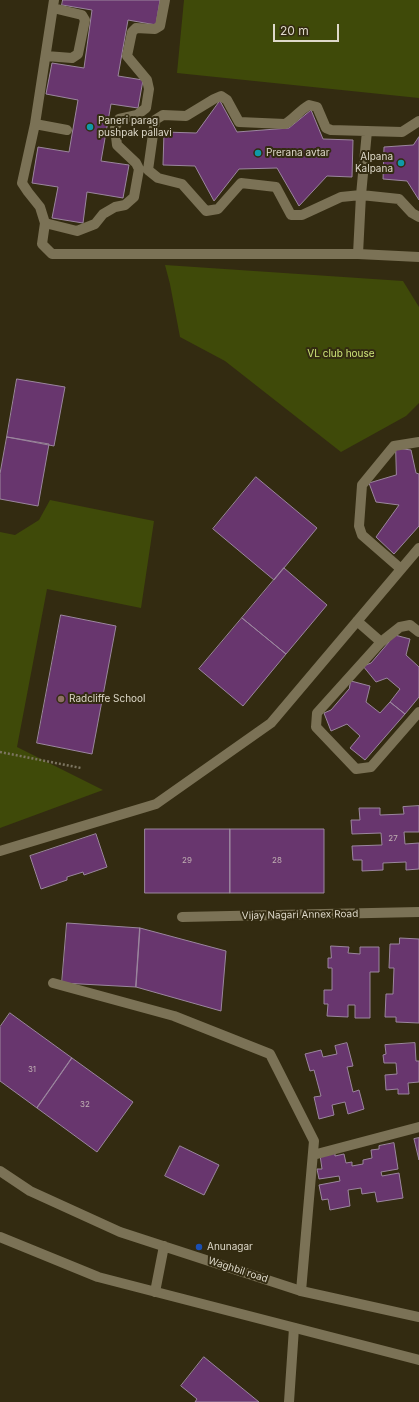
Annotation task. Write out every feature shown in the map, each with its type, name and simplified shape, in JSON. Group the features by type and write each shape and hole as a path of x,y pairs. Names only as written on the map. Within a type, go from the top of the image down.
{"street":[{"path":"45,223 77,231 95,224 103,214 115,206 125,205 134,197 139,169 136,163 116,145 115,128 119,119 137,115 146,108 149,89 147,80 128,56 128,50 132,32 136,28 155,29 160,26 165,0"},
{"path":"46,56 72,58 78,54 85,20 82,15 54,4 35,124 22,183 40,207 45,223 42,244 52,254 358,254 419,257"},
{"path":"419,121 402,132 331,130 326,128 317,107 309,105 285,124 239,122 227,100 221,96 186,116 163,115 156,120 148,170 158,178 182,184 206,211 218,209 241,183 276,187 292,215 302,216 341,197 361,195 399,199 412,213 419,217"},
{"path":"35,124 67,130"},
{"path":"358,254 361,195 367,131"},
{"path":"401,569 362,535 359,526 362,485 394,446 419,442"},
{"path":"0,851 156,804 271,723 419,548"},
{"path":"357,621 381,642"},
{"path":"419,632 410,625 400,627 381,642 317,713 316,727 356,769 371,767 419,712"},
{"name":"Vijay Nagari Annex Road","path":"182,917 419,912"},
{"path":"53,984 174,1016 270,1054 314,1141 301,1291"},
{"path":"313,1155 419,1127"},
{"name":"Waghbil road","path":"0,1171 30,1191 120,1232 301,1291 419,1317"},
{"path":"0,1237 98,1277 419,1360"},
{"path":"155,1292 164,1246"},
{"path":"289,1402 294,1328"}],"path":[{"path":"0,752 81,768"}],"green space":[{"path":"184,0 419,0 419,98 177,73"},
{"name":"VL club house","path":"165,265 403,281 419,307 419,403 406,416 341,452 225,361 180,337"},
{"path":"50,500 154,521 141,608 47,589 17,747 103,790 0,828 0,532 15,535 39,520"}],"building":[{"name":"Paneri parag pushpak pallavi","path":"63,0 160,0 156,25 128,20 118,76 143,80 138,108 111,104 101,161 129,165 123,198 87,192 83,223 52,218 58,187 32,183 38,147 69,152 78,100 46,94 52,63 84,68 92,10 62,5"},
{"name":"Prerana avtar","path":"220,101 237,132 289,128 311,110 323,139 353,140 352,177 327,176 299,206 277,168 239,169 214,201 195,166 163,165 164,132 196,133"},
{"name":"Alpana Kalpana","path":"419,137 419,200 407,181 383,179 384,147 413,145"},
{"path":"17,379 65,387 54,446 7,437"},
{"path":"7,437 49,444 38,506 0,499 0,474"},
{"path":"396,448 411,450 416,473 419,474 419,526 394,554 376,537 399,505 376,502 369,483 396,475"},
{"path":"256,477 317,528 274,580 213,529"},
{"path":"284,568 327,605 286,654 242,618"},
{"path":"61,615 116,626 92,754 37,743"},
{"path":"242,618 286,654 243,706 199,669"},
{"path":"391,634 410,639 406,655 419,667 419,697 405,714 390,702 400,689 387,678 376,682 363,666 371,663 389,642"},
{"path":"351,681 370,686 366,702 380,713 390,702 405,714 365,760 350,748 360,736 347,724 331,731 324,713 331,710 349,689"},
{"path":"419,806 419,832 404,832 405,844 419,843 419,869 406,870 406,862 383,863 383,870 362,871 362,860 353,860 352,846 382,845 381,833 352,834 351,820 360,820 359,808 380,808 380,815 404,814 403,807"},
{"path":"145,829 230,829 230,893 145,893"},
{"path":"230,829 324,829 324,893 230,893"},
{"path":"96,834 107,867 84,875 83,872 67,877 67,880 41,889 30,856"},
{"path":"67,923 140,928 136,987 62,983"},
{"path":"140,928 226,951 221,1011 136,987"},
{"path":"400,938 419,939 419,1023 396,1022 396,1017 385,1017 386,994 393,994 394,968 389,968 390,944 399,944"},
{"path":"331,946 349,947 348,953 360,954 360,947 379,947 379,972 370,972 370,1018 355,1018 355,1005 348,1005 348,1017 327,1016 328,1004 324,1004 324,990 332,990 332,968 328,968 328,958 331,958"},
{"path":"10,1013 72,1058 37,1108 0,1081 0,1027"},
{"path":"347,1043 353,1066 347,1067 353,1092 359,1090 364,1109 348,1114 345,1102 332,1105 334,1115 319,1119 314,1097 321,1096 314,1070 310,1071 305,1054 321,1050 323,1057 337,1054 335,1046"},
{"path":"415,1043 416,1061 419,1061 419,1082 408,1083 409,1094 398,1094 398,1089 386,1090 385,1075 397,1074 396,1063 384,1063 383,1055 386,1054 385,1045"},
{"path":"72,1058 133,1102 97,1152 37,1108"},
{"path":"419,1138 419,1160 414,1139"},
{"path":"394,1143 398,1169 381,1172 382,1176 399,1173 403,1198 377,1202 375,1192 362,1194 361,1188 348,1190 350,1206 330,1210 328,1199 322,1200 319,1185 340,1181 339,1176 319,1179 317,1169 322,1169 320,1155 335,1153 335,1156 344,1154 346,1163 352,1162 352,1166 363,1164 363,1160 372,1158 371,1150 379,1149 379,1146"},
{"path":"180,1146 219,1165 204,1195 165,1176"},
{"path":"204,1357 259,1402 195,1402 197,1399 181,1386"}],"place":[{"name":"Paneri parag pushpak pallavi","path":"90,127"},
{"name":"Prerana avtar","path":"258,153"},
{"name":"Alpana Kalpana","path":"401,163"},
{"name":"Radcliffe School","path":"61,699"},
{"name":"Anunagar","path":"199,1247"}]}
